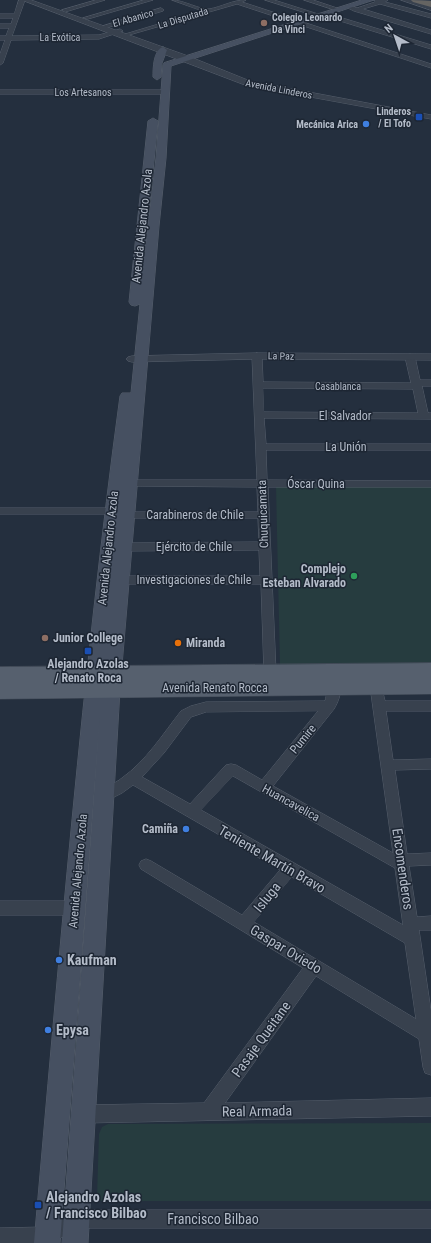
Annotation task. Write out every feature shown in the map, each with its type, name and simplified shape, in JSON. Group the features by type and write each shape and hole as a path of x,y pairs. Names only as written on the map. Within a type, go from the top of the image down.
{"highway":[{"path":"416,0 431,4"}],"main road":[{"name":"Avenida Alejandro Azola","path":"75,1243 104,796 103,681 111,510 137,358 158,192 161,92 158,63 301,23 358,0"},
{"name":"Avenida Alejandro Azola","path":"301,23 315,14 337,9 353,8 370,0"},
{"path":"158,63 162,50"},
{"name":"Avenida Alejandro Azola","path":"161,92 167,65 182,57"},
{"name":"Avenida Alejandro Azola","path":"47,1239 74,908 103,681 121,580 130,483 137,358"},
{"name":"Avenida Renato Rocca","path":"0,675 332,697 377,688 431,671"},
{"name":"Avenida Renato Rocca","path":"0,691 103,681 270,672 377,688 431,686"}],"street":[{"path":"0,63 24,0"},
{"name":"Avenida Linderos","path":"24,0 124,35 248,83 431,117"},
{"name":"Avenida Linderos","path":"36,0 86,18 124,35"},
{"path":"87,0 93,2"},
{"path":"65,10 102,0"},
{"path":"133,0 184,18"},
{"path":"86,18 150,0"},
{"path":"175,0 208,11"},
{"path":"194,0 217,8"},
{"path":"268,0 315,14"},
{"path":"311,0 337,9"},
{"path":"404,0 431,8"},
{"path":"240,1 374,48 431,66"},
{"name":"La Disputada","path":"124,35 240,1"},
{"path":"380,1 431,16"},
{"name":"Avenida Alejandro Azola","path":"301,23 334,17 353,8 380,1"},
{"path":"353,8 431,32"},
{"name":"El Abanico","path":"106,26 167,12"},
{"path":"326,14 431,47"},
{"path":"0,16 17,16"},
{"path":"0,26 14,26"},
{"path":"374,48 431,27"},
{"name":"La Exótica","path":"0,38 99,37 124,35"},
{"name":"Los Artesanos","path":"0,92 161,92"},
{"name":"La Paz","path":"137,358 257,356 431,357"},
{"name":"Chuquicamata","path":"257,356 270,672"},
{"path":"410,356 427,416"},
{"name":"Casablanca","path":"258,385 417,385 431,383"},
{"name":"El Salvador","path":"259,415 427,416"},
{"name":"La Unión","path":"261,447 431,448"},
{"name":"Óscar Quina","path":"130,483 431,484"},
{"path":"0,511 111,510"},
{"name":"Carabineros de Chile","path":"127,515 264,515"},
{"name":"Ejército de Chile","path":"124,547 265,546"},
{"name":"Investigaciones de Chile","path":"121,580 266,580"},
{"name":"Avenida Renato Rocca","path":"377,688 431,706"},
{"name":"Encomenderos","path":"377,688 431,1067"},
{"name":"Avenida Renato Rocca","path":"104,796 121,787 133,778 186,714 196,709 332,697"},
{"name":"Pumire","path":"264,788 332,697"},
{"path":"388,765 431,764"},
{"name":"Huancavelica","path":"191,812 231,769 402,862"},
{"name":"Teniente Martín Bravo","path":"133,778 413,939"},
{"path":"402,862 431,859"},
{"name":"Gaspar Oviedo","path":"146,865 426,1034"},
{"name":"Isluga","path":"244,924 289,869"},
{"path":"0,908 74,908"},
{"path":"410,924 431,924"},
{"name":"Pasaje Queitane","path":"208,1112 314,966"},
{"name":"Real Armada","path":"83,1114 431,1107"},
{"path":"0,1237 47,1239 76,1219"},
{"name":"Francisco Bilbao","path":"76,1219 431,1219"}],"green space":[{"name":"Complejo Esteban Alvarado","path":"276,487 431,487 431,664 280,665"},
{"path":"431,1123 431,1201 101,1201 97,1197 99,1134 102,1127 108,1124"}],"place":[{"name":"Colegio Leonardo Da Vinci","path":"264,23"},
{"name":"Linderos / El Tofo","path":"419,117"},
{"name":"Mecánica Arica","path":"366,124"},
{"name":"Complejo Esteban Alvarado","path":"354,576"},
{"name":"Junior College","path":"45,638"},
{"name":"Miranda","path":"178,643"},
{"name":"Alejandro Azolas / Renato Roca","path":"88,651"},
{"name":"Camiña","path":"186,829"},
{"name":"Kaufman","path":"59,960"},
{"name":"Epysa","path":"48,1030"},
{"name":"Alejandro Azolas / Francisco Bilbao","path":"38,1205"}]}
